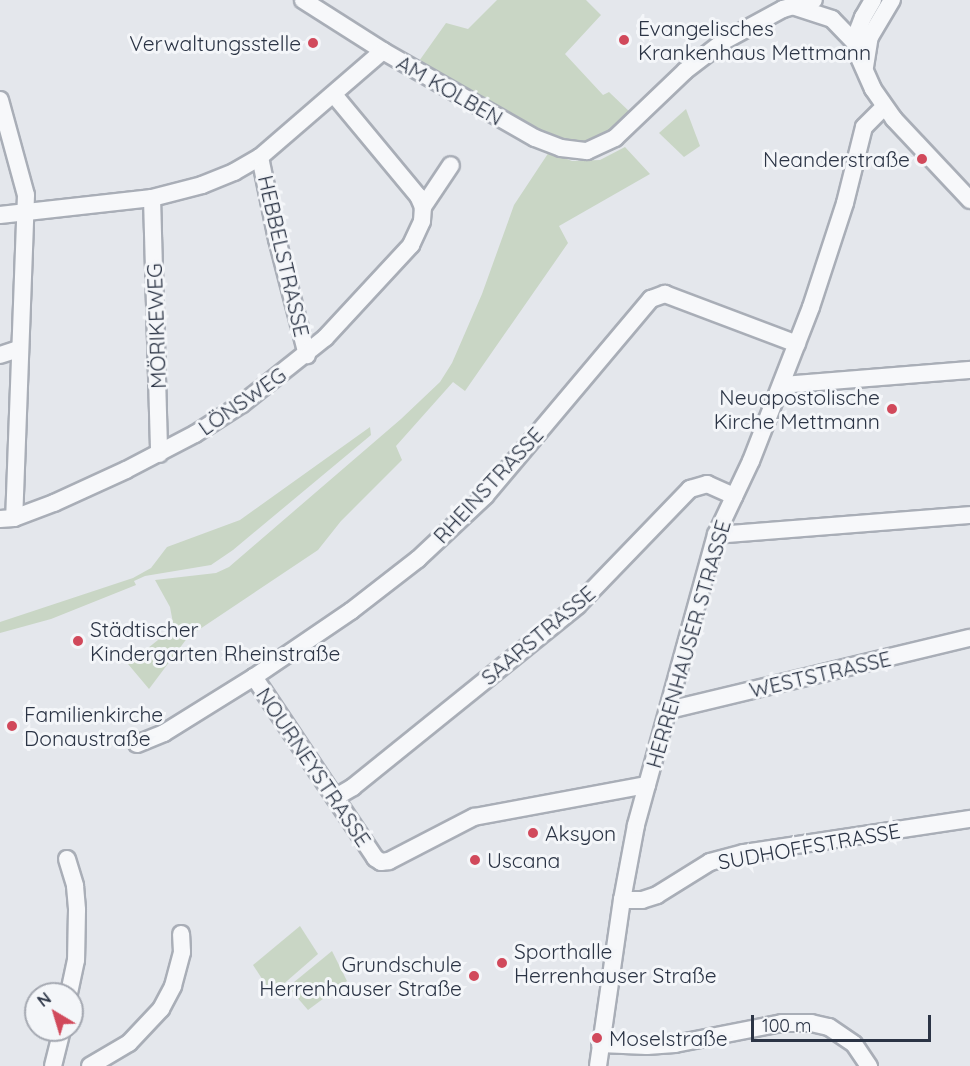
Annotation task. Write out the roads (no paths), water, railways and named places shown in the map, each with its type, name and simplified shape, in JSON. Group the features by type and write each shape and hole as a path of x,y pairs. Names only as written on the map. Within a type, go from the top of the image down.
{"street":[{"name":"AM KOLBEN","path":"303,0 383,51 547,143 561,148 587,151 606,144 706,54 785,5"},
{"path":"785,5 814,0"},
{"path":"873,0 856,32 856,44 865,71 884,107 970,200"},
{"path":"865,71 870,37 892,0"},
{"path":"785,5 832,19 856,44"},
{"path":"0,215 152,198 234,172 261,157 383,51"},
{"path":"334,95 413,188 423,207"},
{"path":"0,100 26,195 7,518"},
{"name":"HERRENHAUSER STRASSE","path":"598,1066 621,900 647,785 716,536 782,385 797,344 845,203 864,127 884,107"},
{"name":"HEBBELSTRASSE","path":"261,157 277,239 307,355"},
{"name":"LÖNSWEG","path":"7,518 54,503 159,454 242,404 307,355 411,245 422,222 423,207 451,165"},
{"name":"MÖRIKEWEG","path":"152,198 159,454"},
{"name":"RHEINSTRASSE","path":"138,744 164,733 254,677 372,595 418,559 473,507 651,299 665,294 797,344"},
{"path":"0,355 18,349"},
{"path":"782,385 970,370"},
{"name":"SAARSTRASSE","path":"336,797 353,787 577,606 690,489 707,484 735,496"},
{"path":"716,536 970,515"},
{"name":"WESTSTRASSE","path":"669,710 970,638"},
{"name":"NOURNEYSTRASSE","path":"254,677 375,858 381,862 389,861 474,817 647,785"},
{"name":"SUDHOFFSTRASSE","path":"621,900 642,900 657,896 710,862 744,853 970,819"},
{"path":"67,859 75,886 77,910 76,960 71,982"},
{"path":"90,1066 129,1043 161,1008 173,986 182,952 181,934"},
{"path":"600,1044 647,1046 675,1044 782,1023 805,1022 820,1024 844,1036 862,1053 869,1066"},
{"path":"53,1066 59,1042"}],"place":[{"name":"Evangelisches Krankenhaus Mettmann","path":"624,40"},
{"name":"Verwaltungsstelle","path":"313,43"},
{"name":"Neanderstraße","path":"922,159"},
{"name":"Neuapostolische Kirche Mettmann","path":"892,409"},
{"name":"Städtischer Kindergarten Rheinstraße","path":"78,641"},
{"name":"Familienkirche Donaustraße","path":"12,726"},
{"name":"Aksyon","path":"533,833"},
{"name":"Uscana","path":"475,860"},
{"name":"Sporthalle Herrenhauser Straße","path":"502,963"},
{"name":"Grundschule Herrenhauser Straße","path":"474,976"},
{"name":"Moselstraße","path":"597,1038"}]}
